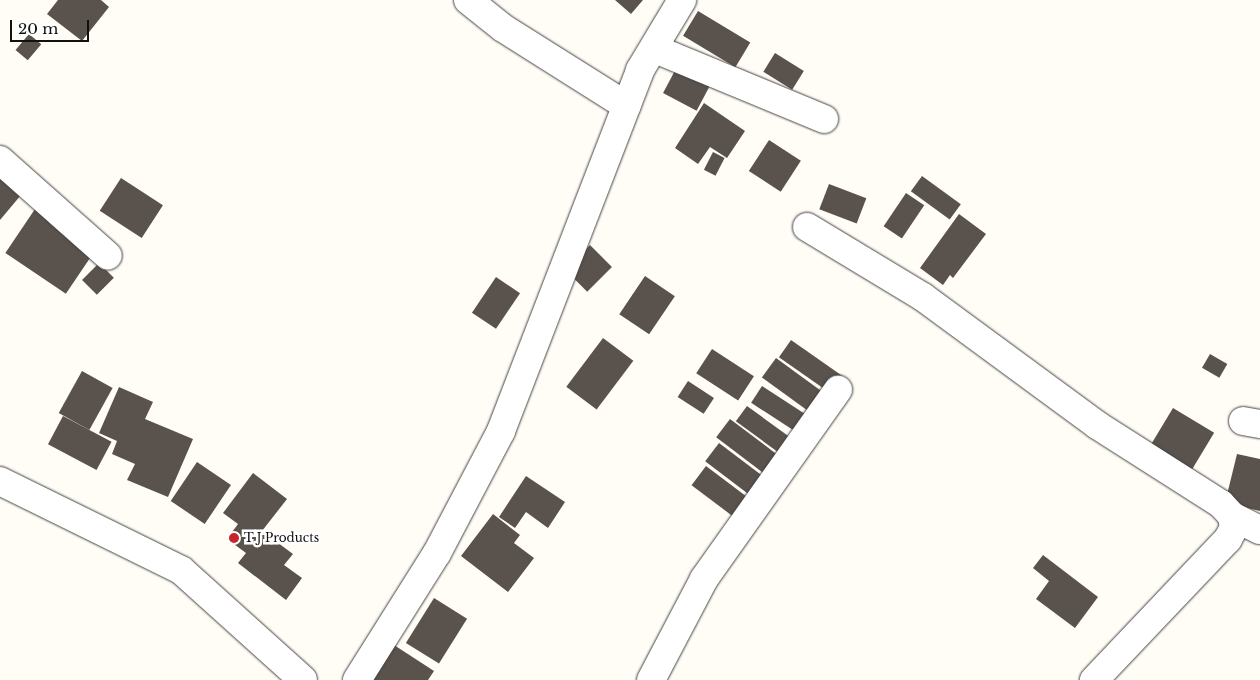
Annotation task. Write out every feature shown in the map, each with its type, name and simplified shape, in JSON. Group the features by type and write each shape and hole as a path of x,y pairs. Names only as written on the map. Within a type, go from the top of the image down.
{"street":[{"path":"468,0 503,28 627,106"},
{"path":"358,680 436,553 501,430 640,70 655,49 682,0"},
{"path":"655,49 824,119"},
{"path":"0,160 108,256"},
{"path":"807,227 923,297 1097,425 1221,504 1232,516 1260,530"},
{"path":"651,680 704,579 838,390"},
{"path":"0,481 181,570 303,680"},
{"path":"1094,680 1228,539 1234,528 1232,516"}],"building":[{"path":"58,0 101,0 109,7 82,41 47,14"},
{"path":"615,0 643,0 631,14"},
{"path":"698,11 750,42 735,67 683,36"},
{"path":"29,34 41,44 28,60 16,50"},
{"path":"775,53 804,71 792,90 763,72"},
{"path":"679,63 713,81 697,111 663,93"},
{"path":"704,103 745,131 727,158 710,147 698,164 675,148"},
{"path":"769,140 801,161 781,192 749,171"},
{"path":"713,152 725,158 716,176 704,170"},
{"path":"922,176 961,204 950,220 911,191"},
{"path":"0,177 21,195 0,220"},
{"path":"121,178 163,205 142,238 100,211"},
{"path":"829,184 866,198 857,224 819,209"},
{"path":"906,193 924,205 902,238 884,226"},
{"path":"35,209 96,250 66,294 5,253"},
{"path":"959,214 986,234 953,278 950,275 943,285 920,268"},
{"path":"590,245 612,267 587,292 565,270"},
{"path":"99,263 114,278 97,295 82,280"},
{"path":"645,276 675,296 649,334 619,314"},
{"path":"496,277 520,293 496,329 472,313"},
{"path":"603,338 633,361 597,410 566,387"},
{"path":"791,340 844,377 832,394 779,357"},
{"path":"712,349 754,376 738,401 696,373"},
{"path":"1210,354 1227,364 1219,378 1202,368"},
{"path":"776,358 830,397 816,417 762,377"},
{"path":"82,371 113,388 89,430 59,413"},
{"path":"688,381 714,398 704,414 678,397"},
{"path":"762,386 813,419 802,436 751,403"},
{"path":"119,387 153,402 145,419 193,439 168,497 127,480 135,464 112,454 117,441 99,433"},
{"path":"747,406 793,440 782,455 736,421"},
{"path":"1173,408 1214,433 1192,470 1151,445"},
{"path":"63,416 112,442 97,470 48,444"},
{"path":"730,419 780,457 766,475 716,437"},
{"path":"719,443 766,479 752,497 705,461"},
{"path":"1237,454 1260,459 1260,511 1225,503"},
{"path":"197,462 231,485 205,524 171,501"},
{"path":"706,466 753,502 739,521 692,485"},
{"path":"253,473 287,499 262,531 293,554 284,565 302,578 286,600 238,563 246,553 227,539 238,524 223,513"},
{"path":"526,476 565,502 548,528 526,512 515,528 499,517"},
{"path":"493,514 520,535 514,543 534,558 508,592 461,556"},
{"path":"1043,555 1098,597 1075,628 1036,599 1049,581 1033,568"},
{"path":"434,598 467,619 439,664 406,643"},
{"path":"394,645 434,671 428,680 371,680"}],"place":[{"name":"T J Products","path":"234,538"}]}
